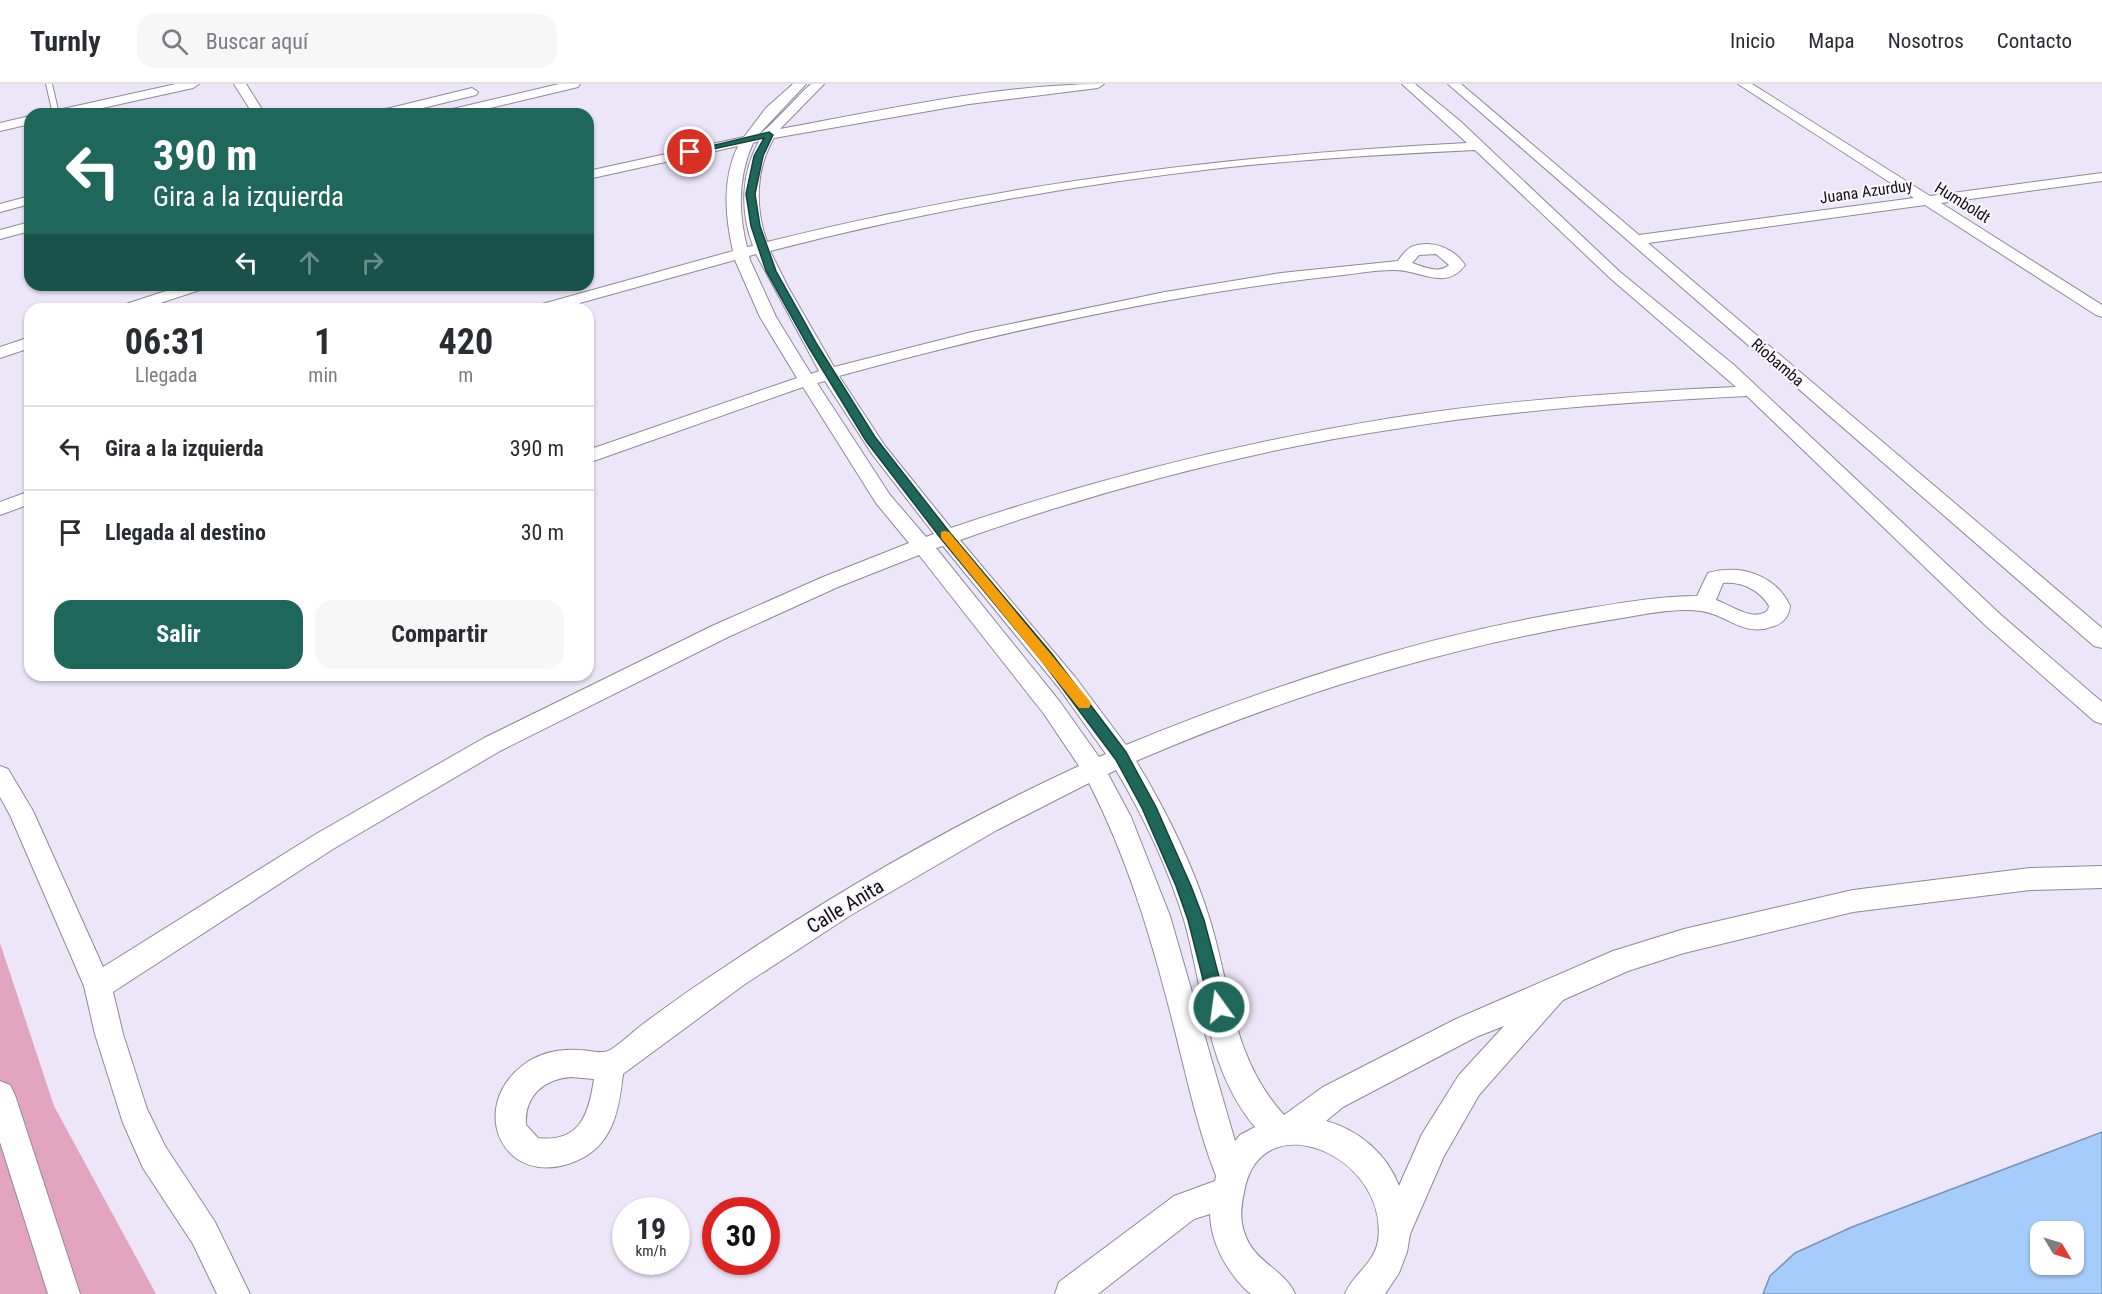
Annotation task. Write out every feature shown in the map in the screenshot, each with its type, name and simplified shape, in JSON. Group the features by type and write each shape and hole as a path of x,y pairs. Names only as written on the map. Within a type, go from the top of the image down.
{"street":[{"path":"84,108 193,84"},
{"path":"240,84 254,108"},
{"path":"474,108 574,84"},
{"path":"800,84 771,111 748,140 737,165 734,211 740,253 758,302 894,514 923,546 1050,705 1094,768 1126,831 1163,933 1227,1183 1224,1216 1231,1241 1243,1263 1265,1287 1279,1294"},
{"path":"818,84 797,101 769,135 759,156 751,194 755,226 771,271 870,438 947,537 1047,657 1121,756 1170,852 1196,920 1230,1051 1243,1082 1258,1107 1284,1129 1316,1130 1341,1139 1363,1156 1381,1178 1392,1204 1393,1245 1386,1294"},
{"path":"594,174 769,135 926,107 1098,84"},
{"path":"1408,84 1478,146 1607,268 1752,391 1993,620 2102,715"},
{"name":"Riobamba","path":"1454,84 2102,640"},
{"name":"Humboldt","path":"1744,84 2102,312"},
{"path":"407,108 484,89"},
{"path":"0,127 24,121"},
{"path":"561,303 684,267 926,210 1114,178 1312,156 1478,146"},
{"name":"Juana Azurduy","path":"1635,240 2102,177"},
{"path":"0,208 24,202"},
{"path":"0,235 24,228"},
{"path":"594,455 807,380 1001,330 1229,285 1403,264"},
{"path":"144,303 182,291"},
{"path":"0,353 24,344"},
{"path":"98,986 392,800 501,739 583,696 774,606 947,537 1067,498 1140,478 1275,445 1347,431 1515,407 1620,397 1752,391"},
{"path":"0,509 24,499"},
{"name":"Calle Anita","path":"610,1066 709,993 789,940 934,853 1121,756 1304,686 1406,655 1503,631 1664,605 1704,603"},
{"path":"0,776 21,811 98,986 109,1034 134,1113 154,1157 204,1233 234,1294"},
{"path":"1071,1294 1185,1208 1227,1183 1242,1153 1258,1139 1284,1129 1333,1097 1466,1028 1623,960 1684,941 1853,901 2030,879 2102,877"},
{"path":"1360,1294 1376,1283 1433,1145 1469,1085 1553,991"},
{"path":"0,1095 64,1294"},
{"path":"1243,1263 1250,1294"}],"lane":[{"path":"49,84 55,108"}],"shaded area":[{"path":"0,943 54,1106 156,1294 0,1294"}],"water":[{"path":"2102,1132 2102,1294 1763,1294 1770,1276 1795,1253 1852,1227"}],"slow traffic":[{"path":"945,535 1084,704"}],"route":[{"path":"690,152 769,135 753,174 751,194 755,226 771,271 813,346 870,438 996,598 1047,657 1121,756 1170,852 1196,920 1219,1007"}]}
